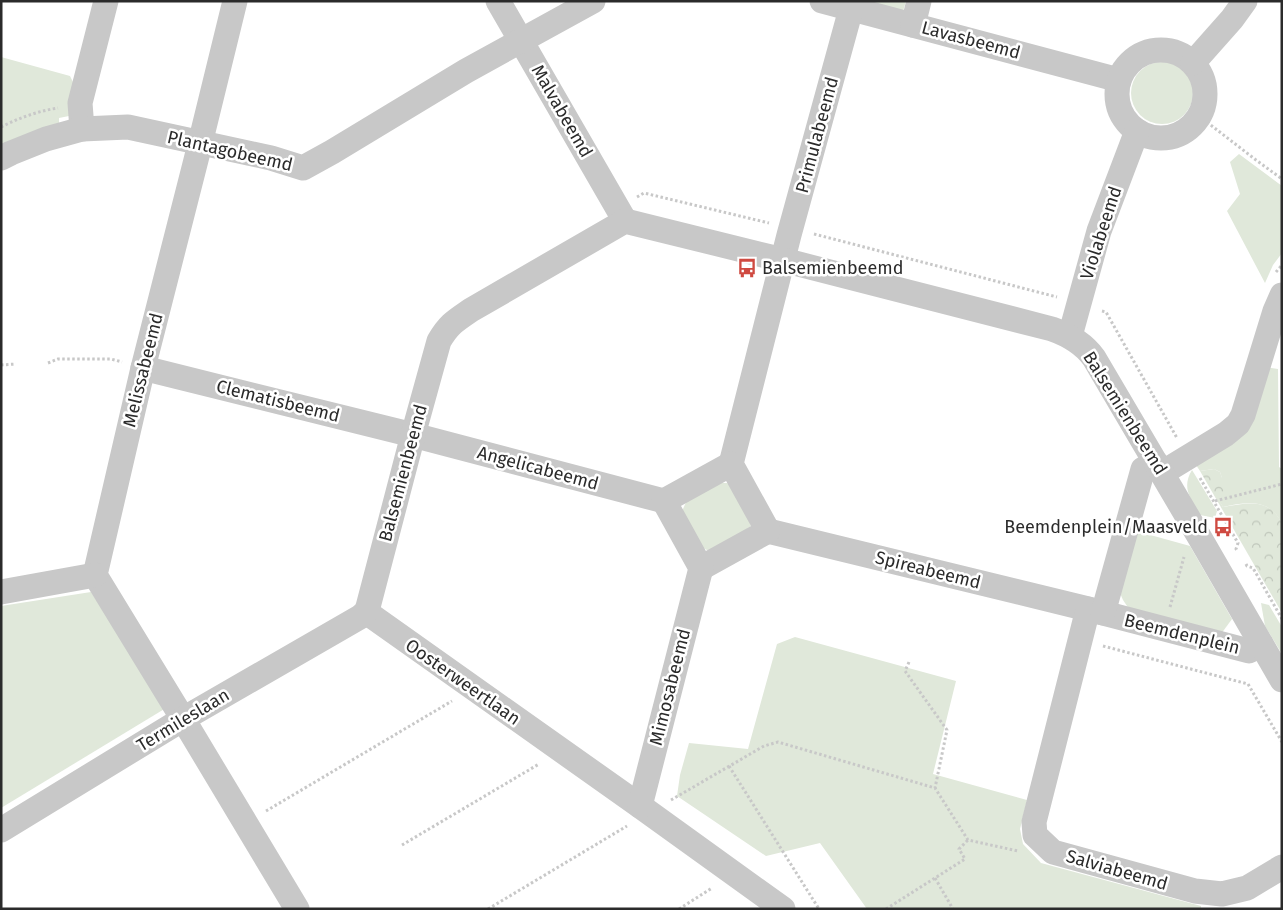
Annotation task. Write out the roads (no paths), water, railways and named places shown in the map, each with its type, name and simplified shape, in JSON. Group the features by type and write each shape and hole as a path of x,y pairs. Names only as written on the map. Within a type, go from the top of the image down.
{"street":[{"path":"82,129 80,103 106,1"},
{"name":"Melissabeemd","path":"95,575 143,368 235,1"},
{"name":"Malvabeemd","path":"498,1 625,222"},
{"path":"520,40 593,1"},
{"name":"Lavasbeemd","path":"822,1 851,9 916,13 1119,80"},
{"path":"1192,63 1232,19 1245,1"},
{"name":"Primulabeemd","path":"783,260 851,9"},
{"name":"Plantagobeemd","path":"1,158 46,139 82,129 128,127 271,158 303,168 520,40"},
{"path":"1161,50 1175,52 1192,63 1201,74 1204,88 1204,102 1195,122 1184,131 1171,137 1157,138 1137,131 1124,119 1117,97 1119,80 1130,62 1141,54 1161,50"},
{"name":"Violabeemd","path":"1070,336 1099,231 1137,131"},
{"name":"Balsemienbeemd","path":"366,612 439,341 451,323 471,310 625,222 783,260 1052,329 1070,336 1094,358 1282,680"},
{"path":"732,464 664,501 701,568 768,531 732,464 783,260"},
{"name":"Beemdenplein","path":"1261,644 1249,650 1095,611 1143,470 1159,468 1188,457 1226,434 1238,424 1243,415 1275,311 1282,295"},
{"name":"Clematisbeemd","path":"143,368 413,435"},
{"name":"Angelicabeemd","path":"413,435 664,501"},
{"name":"Spireabeemd","path":"768,531 1095,611"},
{"name":"Mimosabeemd","path":"644,809 701,568"},
{"path":"1,592 95,575 297,909"},
{"name":"Salviabeemd","path":"1095,611 1080,640 1034,822 1035,835 1053,852 1195,891 1222,901 1282,867"},
{"name":"Oosterweertlaan","path":"366,612 783,909"},
{"name":"Termileslaan","path":"1,830 183,719 366,612"}],"place":[{"name":"Balsemienbeemd","path":"747,268"},
{"name":"Beemdenplein/Maasveld","path":"1223,527"}]}
